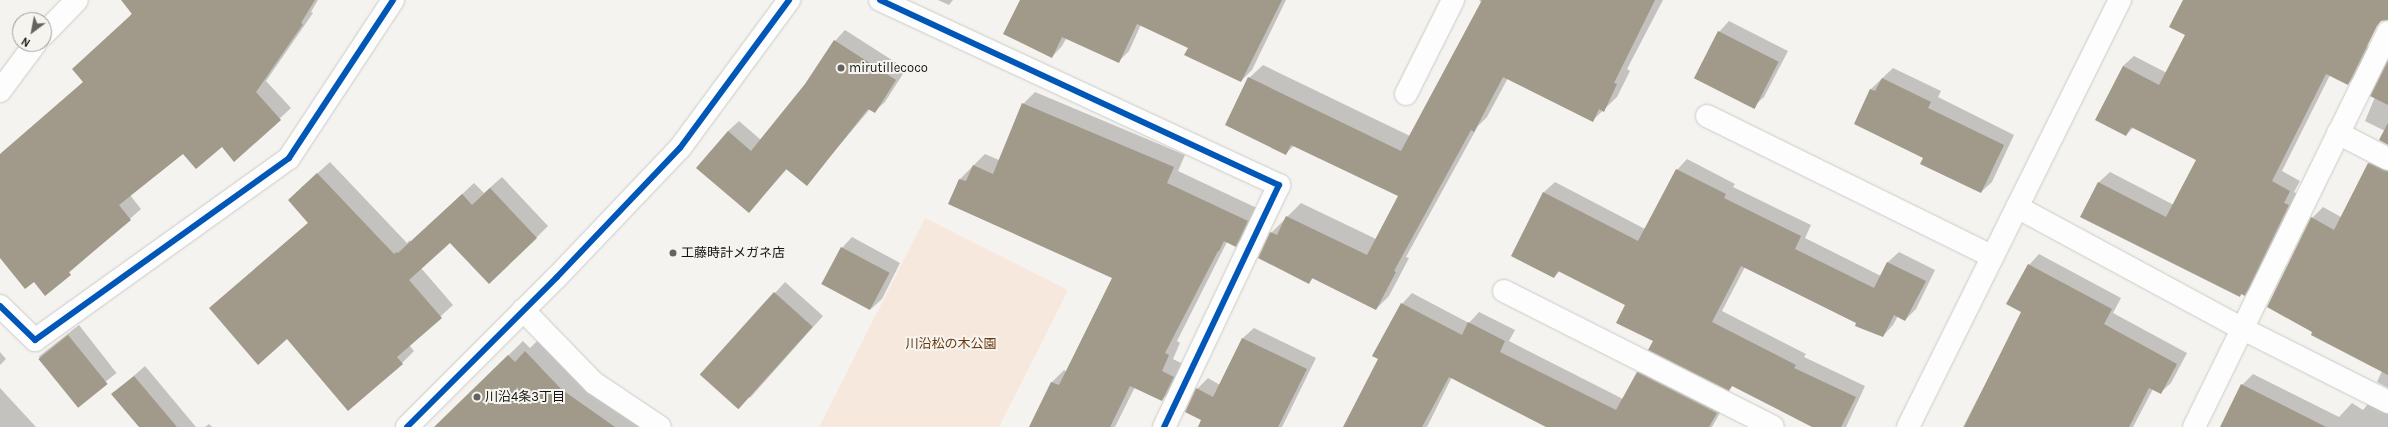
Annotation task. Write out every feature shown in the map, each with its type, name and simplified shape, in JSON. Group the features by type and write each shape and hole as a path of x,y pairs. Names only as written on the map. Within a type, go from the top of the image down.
{"street":[{"path":"52,26 77,0"},
{"path":"0,306 35,340 289,158 394,0"},
{"path":"407,427 680,148 789,0"},
{"path":"880,0 1279,185 1164,427"},
{"path":"1406,94 1453,0"},
{"path":"1908,427 2120,0"},
{"path":"2194,427 2241,328 2388,32"},
{"path":"0,90 29,52"},
{"path":"1707,116 1992,256"},
{"path":"2338,133 2388,159"},
{"path":"2016,207 2241,328 2388,402"},
{"path":"1504,292 1773,427"},
{"path":"523,310 594,383 660,427"}],"green space":[{"name":"川沿松の木公園","path":"925,218 1068,290 999,427 819,427"}],"building":[{"path":"121,0 315,0 301,23 303,24 256,92 281,120 234,162 222,147 196,169 183,154 119,205 131,220 69,272 71,275 45,296 34,282 25,289 0,258 0,154 83,82 72,69 132,14"},
{"path":"1020,0 1282,0 1241,82 1184,55 1188,48 1137,24 1119,63 1062,37 1052,58 1003,34"},
{"path":"1482,0 1655,0 1614,83 1617,84 1604,112 1599,109 1593,122 1503,77 1474,132 1471,130 1394,271 1396,272 1376,310 1312,278 1309,284 1258,258 1270,232 1277,235 1286,216 1367,255 1398,196 1291,145 1286,155 1225,125 1248,77 1401,151"},
{"path":"2183,0 2388,0 2388,20 2381,21 2377,26 2348,85 2326,74 2272,181 2290,191 2284,203 2289,205 2245,296 2241,294 2240,297 2080,217 2098,182 2166,217 2196,160 2131,127 2126,136 2095,120 2123,66 2159,85 2185,35 2169,27"},
{"path":"1718,31 1779,62 1755,109 1694,78"},
{"path":"834,40 896,80 875,113 868,109 807,186 786,169 749,213 696,168 728,131 751,151 805,84"},
{"path":"2388,60 2388,105 2370,96"},
{"path":"1882,78 1931,102 1928,108 2004,145 1981,193 1920,164 1923,158 1854,124 1870,89 1875,91"},
{"path":"1022,103 1174,167 1167,183 1248,221 1236,247 1224,241 1165,353 1169,355 1162,371 1174,377 1162,401 1130,386 1110,427 1029,427 1051,382 1059,385 1112,278 948,204 959,179 966,181 973,165 993,174"},
{"path":"2388,123 2388,145 2379,140"},
{"path":"2368,163 2388,171 2388,375 2311,335 2312,332 2267,307 2311,217 2334,230"},
{"path":"1676,169 1726,194 1724,198 1801,236 1795,249 1874,288 1887,262 1926,281 1905,321 1894,315 1883,337 1855,326 1856,323 1741,266 1712,322 1796,365 1794,368 1856,397 1841,427 1812,427 1732,386 1729,391 1648,350 1653,341 1616,323 1625,305 1558,271 1554,278 1511,256 1543,192 1638,241"},
{"path":"317,173 394,254 397,252 398,253 462,194 472,205 490,188 537,238 489,284 450,243 409,280 442,318 397,357 403,364 348,411 287,339 258,365 209,308 308,223 288,200"},
{"path":"841,247 890,273 870,310 821,284"},
{"path":"2028,264 2112,309 2104,324 2177,364 2161,394 2149,388 2129,427 1964,427 2021,312 2006,304"},
{"path":"774,292 813,327 738,409 700,374"},
{"path":"1401,303 1462,335 1468,322 1505,341 1500,352 1616,410 1637,372 1717,413 1709,427 1546,427 1449,377 1422,427 1343,427 1378,359 1372,356"},
{"path":"68,335 108,384 78,408 38,359"},
{"path":"1242,338 1307,369 1278,427 1198,427 1201,420 1185,412 1196,388 1213,397"},
{"path":"525,351 561,389 615,427 434,427 508,355 515,362"},
{"path":"134,376 177,427 139,427 111,394"},
{"path":"2241,384 2326,427 2220,427"}],"cycle path":[{"path":"0,306 35,340 289,158 393,0"},
{"path":"407,427 557,277 680,148 789,0"},
{"path":"880,0 1279,185 1164,427"}],"place":[{"name":"mirutillecoco","path":"841,68"},
{"name":"工藤時計メガネ店","path":"673,253"},
{"name":"川沿4条3丁目","path":"477,397"}]}
